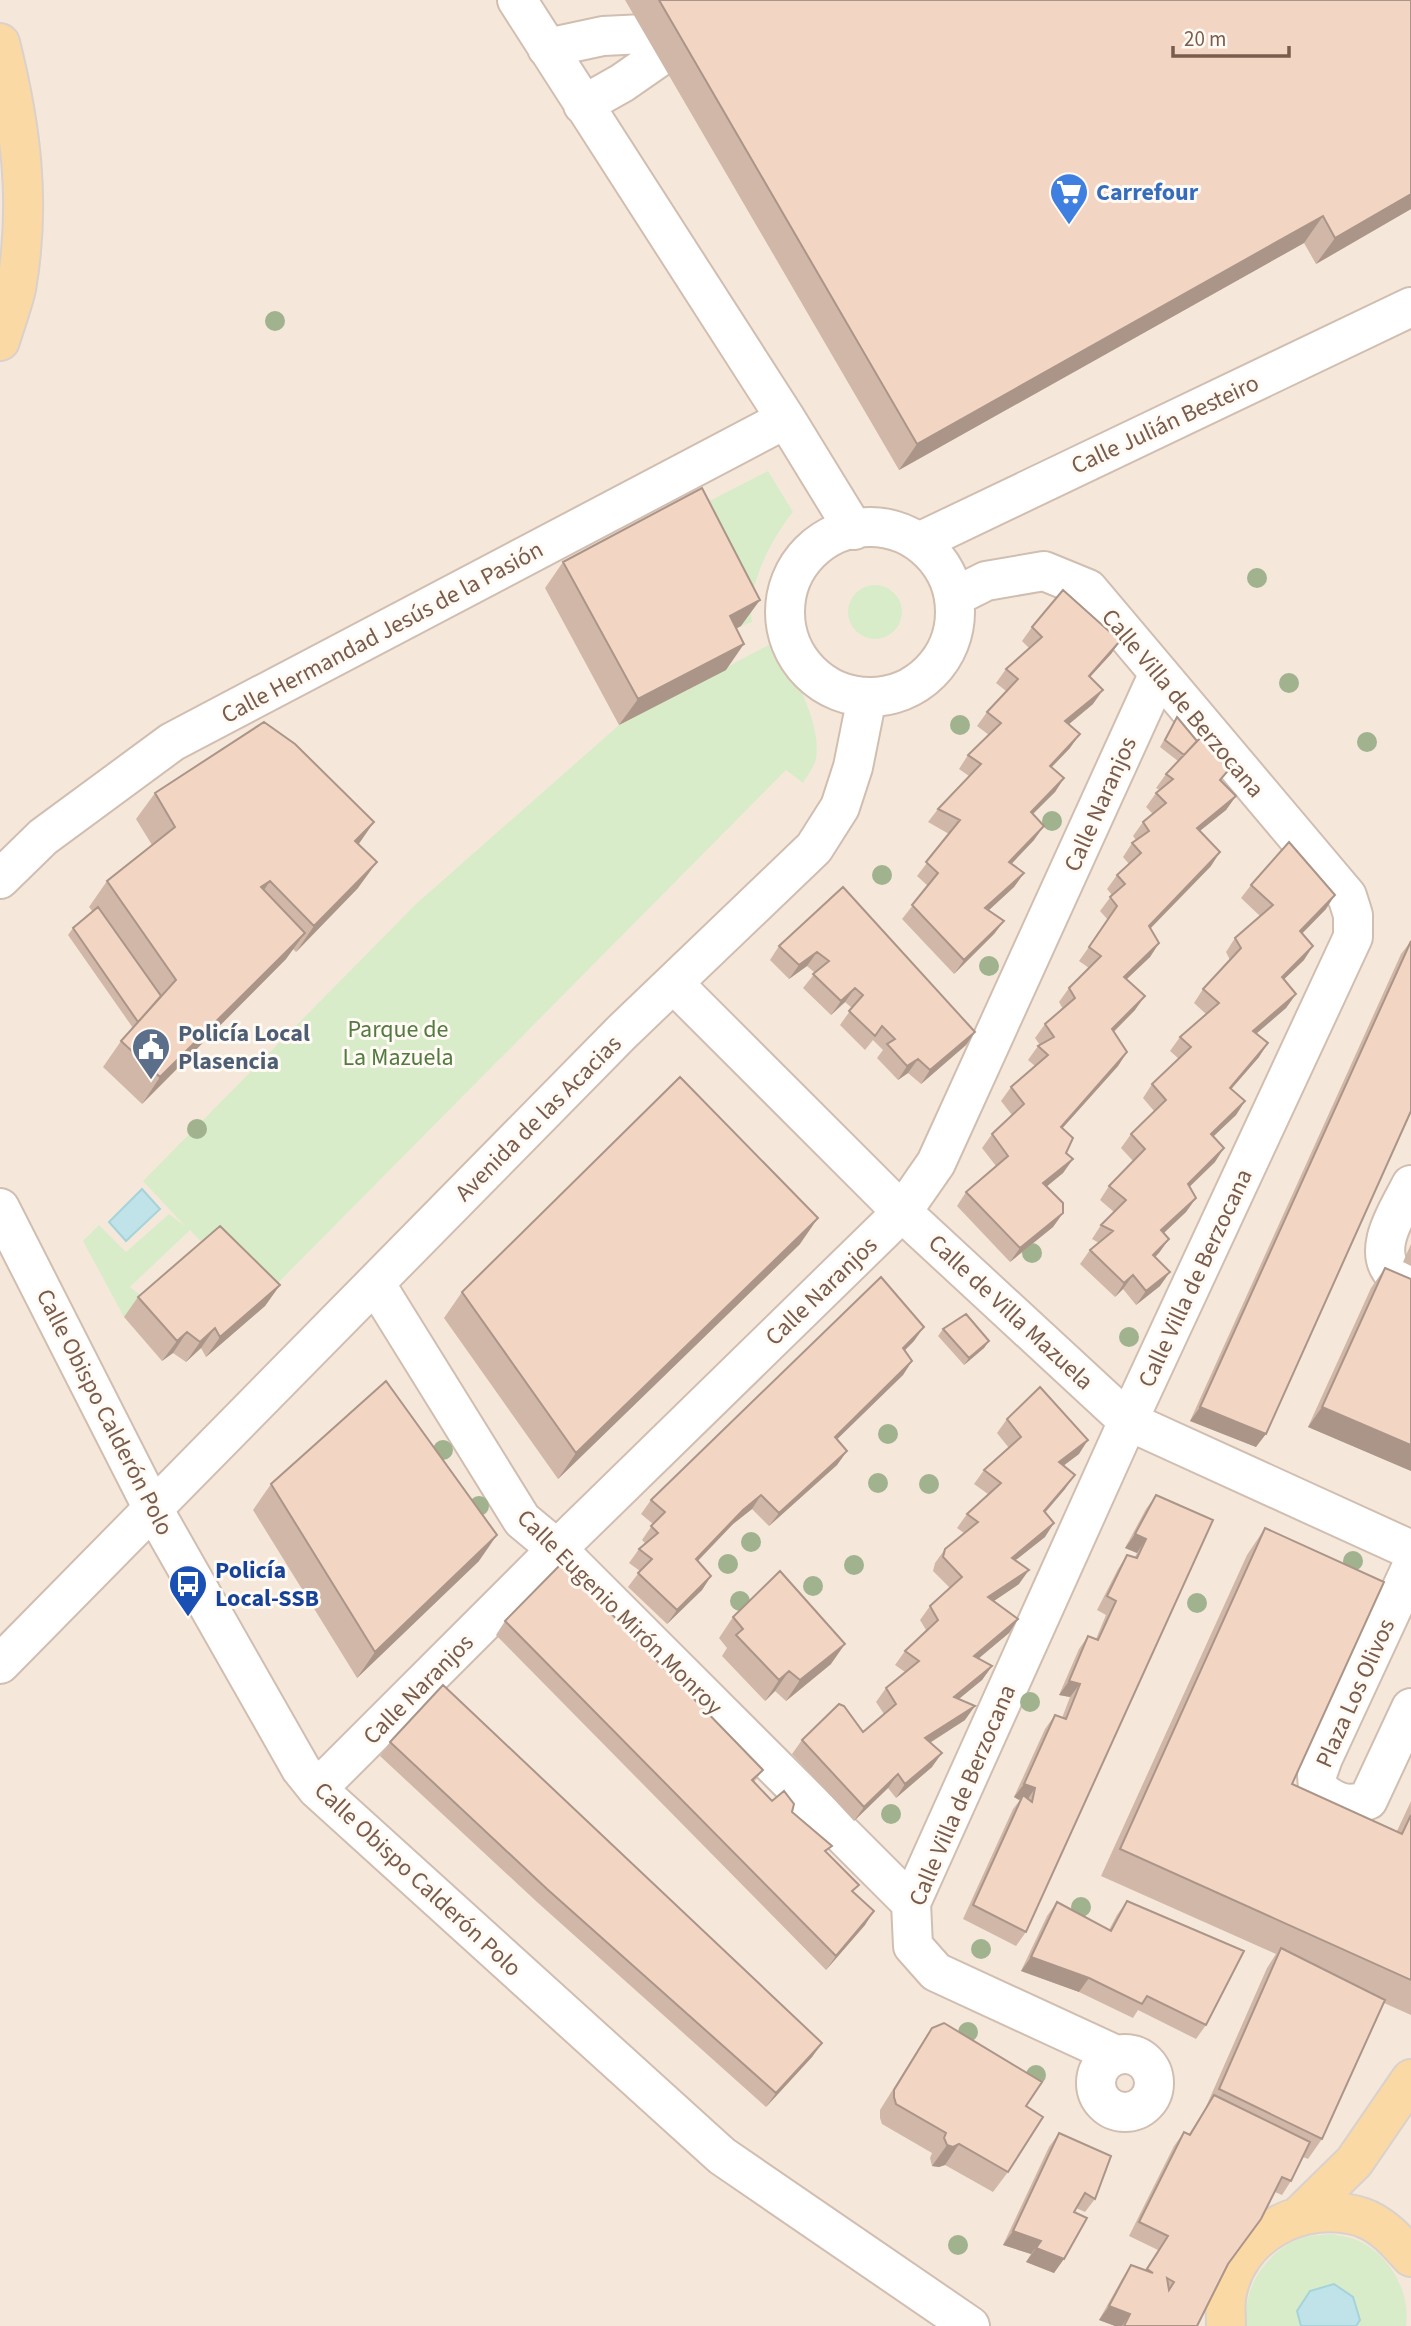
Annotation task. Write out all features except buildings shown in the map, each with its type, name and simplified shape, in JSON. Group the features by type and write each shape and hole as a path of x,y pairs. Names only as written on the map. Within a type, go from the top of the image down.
{"main road":[{"path":"0,43 14,99 24,167 23,224 16,290 0,341"},
{"path":"1300,2215 1354,2162 1411,2079"},
{"path":"1226,2326 1226,2298 1235,2270 1251,2245 1273,2226 1300,2215 1332,2211 1363,2218 1390,2234 1411,2257"}],"street":[{"path":"517,0 786,419 854,530"},
{"path":"547,48 603,36 651,46 583,105"},
{"name":"Calle Julián Besteiro","path":"919,542 985,508 1411,307"},
{"name":"Calle Hermandad Jesús de la Pasión","path":"0,879 43,837 172,742 786,419"},
{"path":"870,527 896,531 919,542 936,557 947,576 954,597 955,622 952,634 935,667 916,684 892,695 867,697 841,692 818,680 800,661 788,637 785,610 790,584 802,561 821,543 845,531 870,527"},
{"name":"Calle Villa de Berzocana","path":"954,597 986,581 1044,571 1088,589 1347,896 1353,915 1353,937 1128,1421 911,1903 913,1946 936,1972 1116,2056"},
{"name":"Calle Naranjos","path":"317,1789 557,1549 902,1212 936,1163 1158,675"},
{"name":"Avenida de las Acacias","path":"0,1664 622,1032 814,848 840,807 853,767 867,697"},
{"name":"Calle de Villa Mazuela","path":"674,984 902,1212 1128,1421 1411,1550"},
{"path":"1411,1185 1383,1243 1387,1261 1396,1276 1411,1283"},
{"name":"Calle Obispo Calderón Polo","path":"0,1209 152,1507 301,1769 317,1789 722,2156 970,2326"},
{"name":"Calle Eugenio Mirón Monroy","path":"375,1283 522,1520 557,1549 911,1903"},
{"name":"Plaza Los Olivos","path":"1411,1568 1323,1758 1317,1775 1318,1789 1331,1800 1353,1806 1368,1800 1411,1708"}],"shaded area":[{"path":"0,0 1411,0 1411,2326 0,2326"}],"green space":[{"path":"768,471 793,512 776,536 762,564 753,594 752,622 741,626 684,514"},
{"path":"880,585 890,589 898,597 902,612 898,627 890,635 870,639 860,635 852,627 848,607 852,597 860,589"},
{"name":"Parque de La Mazuela","path":"774,642 804,698 815,729 816,759 803,783 786,770 259,1302 190,1230 130,1287 145,1299 124,1317 83,1241 99,1225 126,1252 169,1214 185,1226 143,1181 416,904 619,725"},
{"path":"1332,2234 1359,2241 1380,2255 1401,2287 1407,2313 1406,2326 1247,2326 1248,2298 1260,2271 1269,2260 1292,2242 1308,2236"}],"water":[{"path":"142,1189 160,1209 126,1241 109,1222"},
{"path":"1334,2284 1353,2297 1360,2320 1356,2326 1301,2326 1297,2311 1310,2291"}],"place":[{"name":"Carrefour","path":"1069,226"},
{"name":"Policía Local Plasencia","path":"151,1081"},
{"name":"Policía Local-SSB","path":"188,1618"}]}
